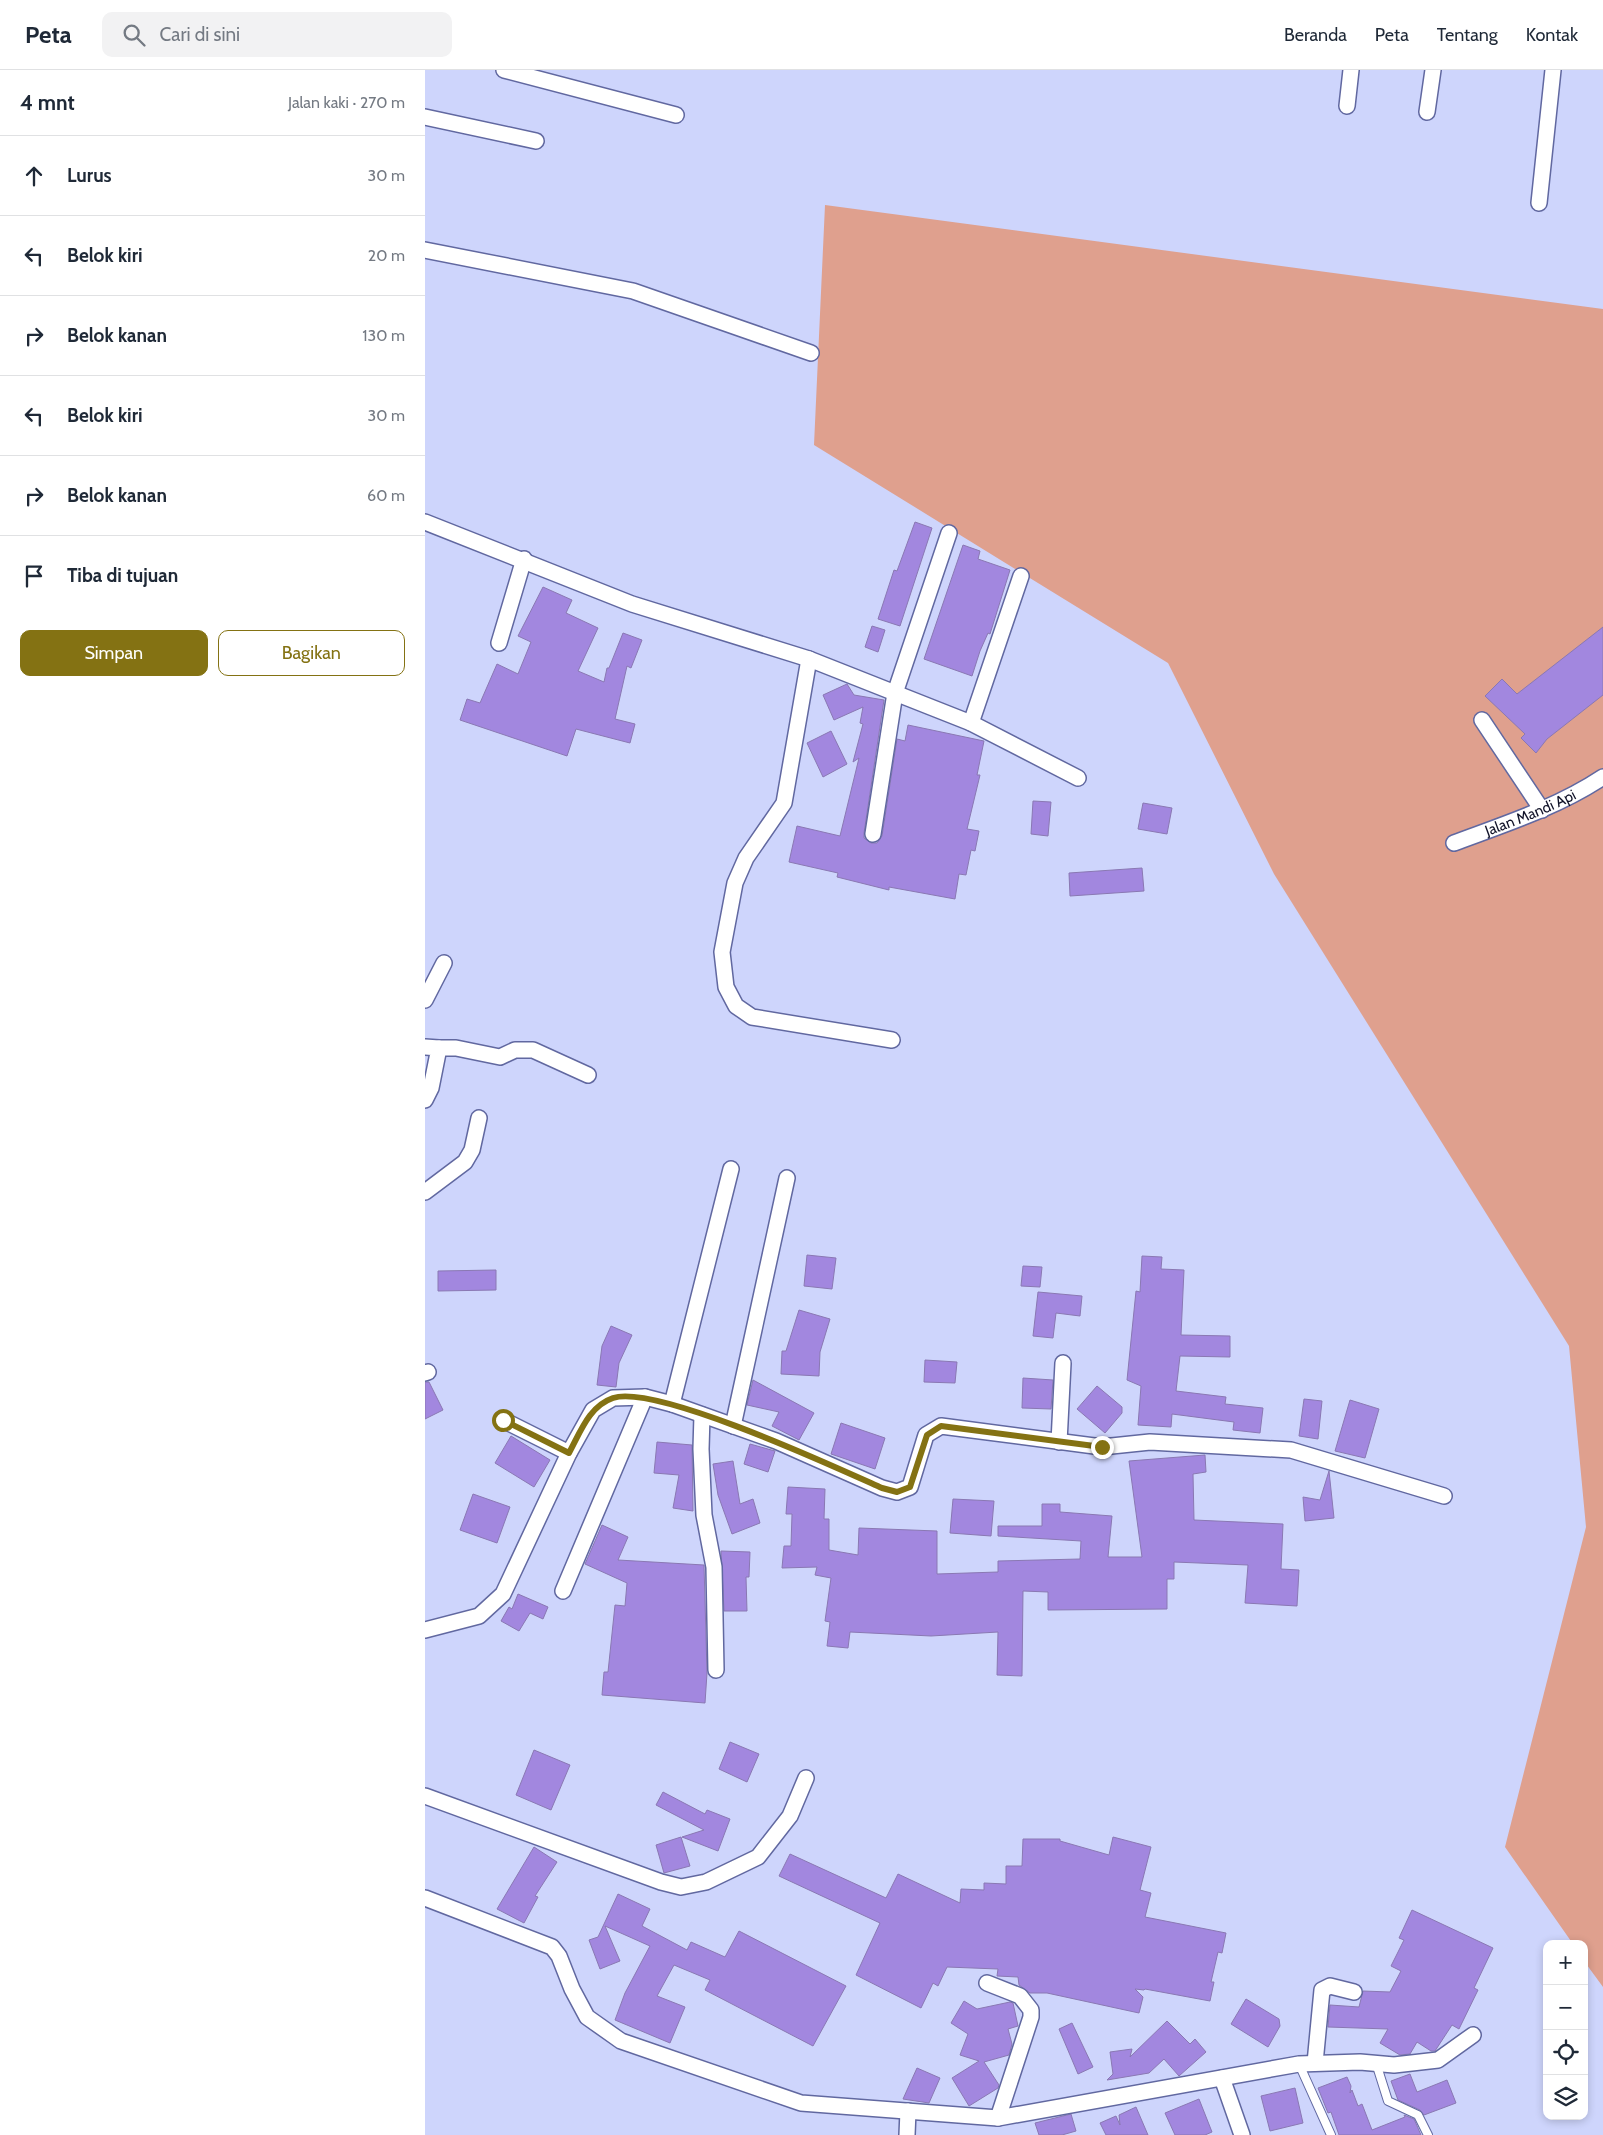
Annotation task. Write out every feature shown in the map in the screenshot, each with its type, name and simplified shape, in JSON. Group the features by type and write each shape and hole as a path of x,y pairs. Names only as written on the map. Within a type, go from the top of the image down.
{"street":[{"path":"504,70 676,115"},
{"path":"1347,106 1351,70"},
{"path":"1427,112 1433,70"},
{"path":"1539,203 1553,70"},
{"path":"425,117 536,141"},
{"path":"425,250 633,291 811,353"},
{"path":"425,522 524,559 633,604 809,659 971,723 1078,778"},
{"path":"873,834 895,693 949,534"},
{"path":"499,643 524,559"},
{"path":"971,723 1021,576"},
{"path":"809,659 784,803 747,858 735,883 722,952 726,987 736,1006 752,1017 892,1040"},
{"path":"1482,720 1542,810"},
{"name":"Jalan Mandi Api","path":"1455,843 1542,810 1603,777"},
{"path":"425,1000 444,963"},
{"path":"425,1100 431,1088 432,1048 456,1048 500,1057 515,1050 533,1050 588,1075"},
{"path":"425,1192 465,1162 472,1150 479,1118"},
{"path":"672,1404 731,1169"},
{"path":"733,1426 787,1178"},
{"path":"1059,1442 1063,1363"},
{"path":"425,1630 479,1616 503,1594 569,1453 593,1410 613,1398 645,1398 672,1404 776,1441 882,1488 897,1492 910,1487 927,1435 941,1426 1102,1447 1150,1442 1291,1450 1445,1496"},
{"path":"563,1591 645,1398"},
{"path":"702,1415 701,1449 704,1515 714,1567 716,1670"},
{"path":"503,1420 569,1453"},
{"path":"425,1796 661,1882 681,1887 706,1882 758,1857 790,1816 806,1778"},
{"path":"425,1898 552,1948 559,1956 572,1989 587,2017 621,2041 801,2103 999,2118 1299,2064 1394,2065 1438,2060 1473,2035"},
{"path":"987,1983 1020,1996 1031,2010 1031,2017 999,2118"},
{"path":"1315,2064 1321,1990 1330,1986 1353,1992"},
{"path":"1222,2078 1242,2135"},
{"path":"907,2135 908,2111"}],"lane":[{"path":"1299,2064 1331,2135"},
{"path":"1376,2064 1388,2101 1418,2115 1428,2135"}],"shaded area":[{"path":"825,205 1603,309 1603,1987 1588,1966 1588,1940 1570,1940 1505,1847 1586,1527 1569,1346 1274,874 1168,663 814,445"}],"building":[{"path":"915,522 932,528 900,626 878,619 894,570 897,571"},
{"path":"963,545 980,551 978,559 1010,570 990,634 988,633 980,651 972,676 924,659"},
{"path":"543,587 572,600 566,613 598,628 578,671 604,682 607,668 609,668 623,633 642,640 631,668 627,666 615,719 635,724 630,743 576,729 567,756 460,720 467,699 480,703 497,664 518,674 531,642 518,636"},
{"path":"872,626 885,630 878,652 865,647"},
{"path":"1603,627 1603,695 1547,739 1536,753 1521,738 1525,734 1485,696 1502,679 1517,694"},
{"path":"847,684 854,695 884,700 864,833 864,838 871,843 877,843 882,836 897,739 905,741 908,725 984,741 977,775 980,775 967,829 979,831 975,851 971,850 966,875 959,874 955,899 889,887 889,890 837,877 838,873 789,862 797,826 840,836 859,758 853,762 863,724 860,723 863,707 834,720 823,695"},
{"path":"831,731 847,764 823,777 807,743"},
{"path":"1033,801 1051,802 1048,836 1031,834"},
{"path":"1143,803 1172,808 1167,834 1138,829"},
{"path":"1142,868 1144,891 1070,896 1069,873"},
{"path":"807,1255 836,1258 832,1289 804,1286"},
{"path":"1142,1256 1162,1257 1161,1269 1184,1270 1181,1335 1230,1336 1230,1357 1180,1356 1176,1391 1226,1397 1225,1404 1263,1408 1260,1433 1233,1430 1234,1422 1172,1414 1171,1427 1138,1425 1141,1386 1127,1380 1136,1291 1140,1292"},
{"path":"1023,1266 1042,1267 1040,1287 1021,1286"},
{"path":"496,1270 496,1290 438,1291 438,1271"},
{"path":"1038,1292 1082,1296 1080,1316 1056,1313 1053,1338 1033,1336"},
{"path":"799,1310 830,1319 820,1352 819,1376 781,1374 782,1351 786,1351"},
{"path":"611,1326 632,1335 619,1363 616,1387 597,1385 602,1346"},
{"path":"925,1360 957,1362 955,1383 924,1382"},
{"path":"1023,1378 1053,1380 1051,1409 1022,1408"},
{"path":"753,1380 814,1413 799,1440 772,1426 779,1412 747,1405"},
{"path":"425,1382 429,1382 443,1410 425,1419"},
{"path":"1097,1386 1122,1407 1122,1413 1105,1433 1077,1409"},
{"path":"1304,1399 1322,1401 1318,1439 1299,1436"},
{"path":"1350,1400 1379,1409 1365,1458 1335,1451"},
{"path":"841,1423 885,1438 875,1469 831,1454"},
{"path":"511,1436 550,1460 534,1487 495,1463"},
{"path":"657,1442 692,1445 693,1511 673,1508 679,1475 654,1473"},
{"path":"750,1444 775,1451 768,1472 744,1464"},
{"path":"1205,1455 1206,1472 1193,1474 1194,1520 1283,1524 1281,1569 1299,1570 1297,1606 1245,1603 1248,1565 1174,1562 1174,1579 1167,1579 1167,1609 1048,1610 1048,1592 1023,1591 1022,1676 997,1675 998,1632 931,1636 850,1632 848,1648 827,1646 830,1622 825,1621 831,1578 815,1575 817,1567 782,1568 784,1546 791,1546 792,1514 786,1514 788,1487 825,1489 824,1519 829,1519 829,1550 858,1555 859,1528 937,1531 937,1574 998,1572 998,1561 1080,1559 1081,1541 998,1536 998,1526 1042,1526 1042,1504 1060,1504 1060,1512 1112,1516 1108,1557 1142,1557 1129,1461"},
{"path":"733,1461 740,1504 753,1499 760,1523 732,1534 718,1495 713,1464"},
{"path":"1329,1471 1334,1518 1305,1521 1303,1497 1320,1500"},
{"path":"473,1494 510,1507 497,1543 460,1530"},
{"path":"953,1499 994,1501 991,1536 950,1533"},
{"path":"602,1525 628,1537 618,1560 704,1565 707,1673 705,1703 602,1695 604,1672 608,1672 615,1605 625,1606 627,1583 585,1564"},
{"path":"721,1551 750,1552 749,1577 746,1577 747,1611 724,1611"},
{"path":"518,1594 548,1607 543,1619 530,1613 519,1631 501,1621 509,1607 512,1609"},
{"path":"730,1742 759,1754 747,1782 719,1769"},
{"path":"534,1750 570,1765 551,1810 516,1795"},
{"path":"663,1792 705,1814 707,1810 730,1819 718,1851 682,1837 704,1830 656,1805"},
{"path":"681,1837 690,1866 664,1873 656,1845"},
{"path":"1113,1837 1151,1847 1140,1890 1151,1893 1145,1917 1226,1933 1222,1953 1218,1952 1211,1982 1214,1982 1210,2001 1145,1989 1135,1989 1143,1997 1139,2013 1047,1993 1030,1993 1019,1985 1018,1977 997,1976 998,1969 947,1967 938,1986 933,1983 921,2008 856,1975 880,1923 779,1876 790,1854 886,1898 898,1874 960,1903 961,1889 984,1890 984,1883 1006,1884 1006,1866 1022,1866 1023,1839 1060,1839 1060,1841 1109,1855"},
{"path":"534,1847 557,1862 535,1896 538,1897 524,1923 497,1909"},
{"path":"618,1894 650,1909 642,1926 687,1950 691,1942 725,1957 739,1931 846,1986 813,2046 705,1990 710,1980 674,1965 657,1996 685,2007 670,2043 615,2020 625,1993 650,1946 605,1926 620,1961 600,1969 589,1940 598,1937"},
{"path":"1412,1910 1493,1948 1474,1988 1478,1990 1459,2029 1452,2025 1435,2051 1431,2051 1417,2042 1410,2054 1400,2055 1380,2043 1388,2029 1328,2027 1330,2005 1359,2007 1363,1991 1390,1992 1401,1971 1391,1966 1404,1940 1399,1938"},
{"path":"1246,1999 1279,2019 1280,2026 1268,2047 1231,2024"},
{"path":"964,2001 977,2009 1013,2003 1018,2026 1008,2029 1012,2044 1009,2055 984,2062 999,2085 998,2088 969,2106 952,2078 979,2061 960,2055 968,2034 951,2023"},
{"path":"1167,2021 1190,2044 1195,2039 1206,2052 1179,2076 1164,2059 1149,2073 1107,2080 1113,2074 1110,2052 1132,2049 1130,2057"},
{"path":"1072,2023 1093,2067 1078,2074 1059,2029"},
{"path":"917,2068 940,2078 929,2103 903,2099"},
{"path":"1410,2074 1417,2092 1447,2080 1456,2103 1424,2115 1420,2110 1398,2100 1391,2081"},
{"path":"1347,2077 1351,2086 1350,2093 1352,2090 1358,2106 1362,2104 1372,2130 1405,2117 1404,2115 1414,2119 1421,2135 1339,2135 1331,2112 1328,2113 1318,2088"},
{"path":"1295,2088 1303,2123 1270,2131 1261,2096"},
{"path":"1199,2099 1212,2132 1205,2135 1175,2135 1165,2113"},
{"path":"1136,2107 1148,2135 1106,2135 1100,2123 1116,2116 1120,2125 1119,2115"},
{"path":"1071,2114 1076,2131 1062,2135 1039,2135 1035,2123"}],"route":[{"path":"503,1420 569,1453 593,1410 613,1398 645,1398 672,1404 776,1441 882,1488 897,1492 910,1487 927,1435 934,1428 941,1426 1102,1447"}]}
